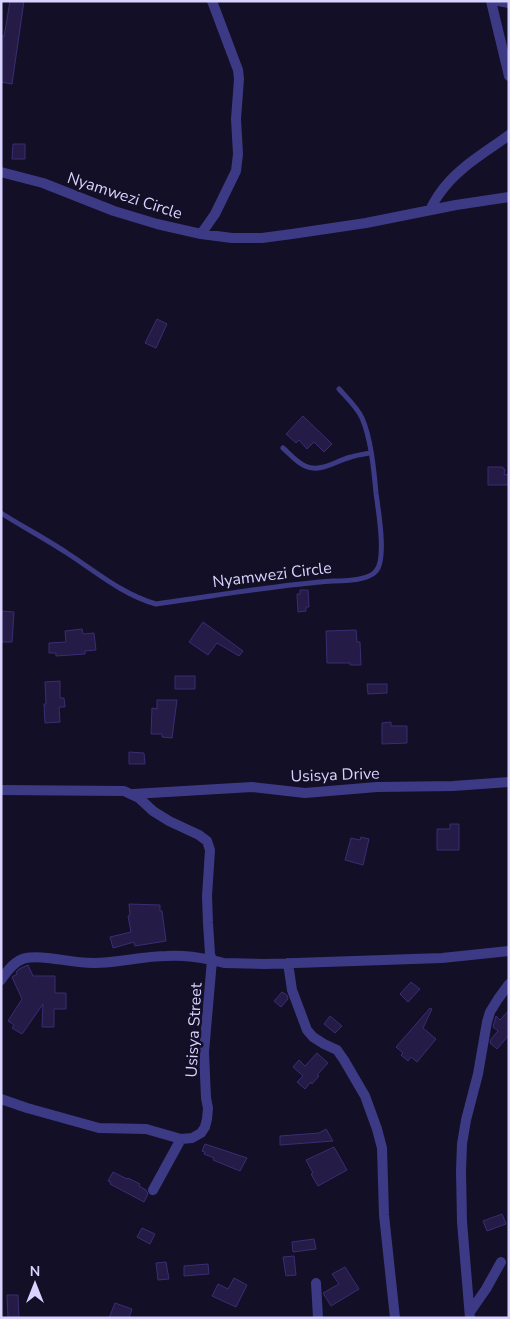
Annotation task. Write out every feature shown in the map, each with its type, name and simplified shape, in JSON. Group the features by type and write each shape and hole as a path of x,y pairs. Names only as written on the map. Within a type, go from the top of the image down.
{"street":[{"path":"201,234 225,195 236,171 237,163 238,70 212,1"},
{"path":"491,1 509,76"},
{"path":"499,1 509,3"},
{"path":"430,210 440,193 452,179 470,163 509,135"},
{"name":"Nyamwezi Circle","path":"1,172 43,183 114,211 157,224 201,234 232,238 262,238 366,223 509,197"},
{"name":"Usisya Drive","path":"133,794 252,787 305,793 377,787 453,786 509,782"},
{"path":"1,790 124,791 133,794"},
{"name":"Usisya Street","path":"133,794 145,802 153,811 207,841 210,850 208,923 212,960 204,1052 207,1119 201,1133 192,1138 181,1139"},
{"name":"Usisya Street","path":"212,960 240,964 288,963 442,958 509,951"},
{"path":"1,980 20,959 28,957 93,963 167,956 197,957 212,960"},
{"path":"288,963 292,990 307,1030 324,1044 337,1050 365,1096 377,1129 382,1148 384,1215 395,1318"},
{"path":"470,1315 462,1215 462,1144 478,1074 487,1022 490,1012 509,984"},
{"path":"1,1099 94,1127 146,1129 181,1139 153,1190"},
{"path":"470,1315 501,1262"},
{"path":"316,1284 318,1318"}],"lane":[{"name":"Nyamwezi Circle","path":"1,513 64,551 127,593 143,601 156,604 303,583 350,580 370,576 377,571 382,556 375,482 368,440 362,419 355,406 339,389"},
{"path":"283,448 299,462 311,468 320,468 350,457 370,453"}],"building":[{"path":"10,1 24,1 12,84 1,82 1,35 4,37"},
{"path":"13,144 25,144 25,159 12,159"},
{"path":"157,319 167,324 156,348 145,343"},
{"path":"303,416 332,444 324,452 314,442 307,449 299,440 296,443 286,434"},
{"path":"488,467 503,467 505,469 504,475 509,474 509,485 488,485"},
{"path":"300,590 308,590 309,607 306,607 306,611 298,612 297,594 300,594"},
{"path":"1,611 14,612 12,642 1,642"},
{"path":"203,622 243,651 239,656 217,643 208,655 189,642"},
{"path":"82,629 83,634 94,633 96,650 85,651 85,654 56,656 56,653 49,653 49,643 66,642 65,631"},
{"path":"356,630 357,642 360,642 361,665 327,663 326,631"},
{"path":"175,676 195,676 195,689 175,689"},
{"path":"60,681 60,698 64,698 65,707 59,707 60,722 45,723 45,682"},
{"path":"367,684 387,684 387,693 368,694"},
{"path":"157,700 177,700 172,738 162,737 162,734 151,734 152,708 157,709"},
{"path":"391,722 391,726 407,726 407,743 382,744 382,723"},
{"path":"129,752 144,753 145,764 129,764"},
{"path":"450,824 459,824 459,850 437,850 437,829 450,829"},
{"path":"361,837 369,839 363,865 345,860 351,838 360,840"},
{"path":"129,904 160,905 166,941 135,946 134,942 113,948 110,937 131,932 128,916 130,915"},
{"path":"28,965 33,976 55,976 55,993 66,993 66,1009 54,1009 54,1027 42,1027 43,1004 22,1034 12,1028 14,1025 8,1021 22,999 12,977 17,974 16,972 19,969"},
{"path":"411,982 420,989 408,1002 400,994"},
{"path":"282,992 287,995 288,999 281,1007 274,1001"},
{"path":"430,1008 432,1009 423,1028 436,1039 417,1062 411,1057 408,1061 396,1047"},
{"path":"509,1010 509,1035 497,1049 490,1043 498,1031 493,1027 496,1016 500,1020"},
{"path":"330,1016 342,1026 335,1033 324,1024"},
{"path":"317,1053 328,1063 312,1084 311,1082 305,1089 297,1082 303,1076 293,1067 299,1060 305,1066"},
{"path":"326,1129 333,1141 280,1145 280,1136 319,1133"},
{"path":"205,1144 247,1158 240,1171 213,1160 214,1158 204,1154 205,1152 202,1151"},
{"path":"334,1147 347,1170 318,1186 306,1160"},
{"path":"113,1172 140,1184 139,1186 146,1190 148,1194 144,1202 110,1184 111,1182 108,1181"},
{"path":"502,1214 506,1224 487,1231 483,1221"},
{"path":"142,1228 155,1234 150,1244 137,1237"},
{"path":"314,1239 316,1249 293,1252 292,1242"},
{"path":"294,1256 296,1275 286,1276 283,1257"},
{"path":"166,1262 169,1279 158,1280 156,1263"},
{"path":"208,1264 209,1274 184,1276 184,1266"},
{"path":"345,1267 359,1289 331,1306 323,1293 339,1284 332,1274"},
{"path":"234,1278 247,1285 236,1307 212,1296 218,1284 228,1289"},
{"path":"7,1295 18,1295 19,1318 8,1318"},
{"path":"115,1303 132,1309 129,1318 109,1318"}]}
